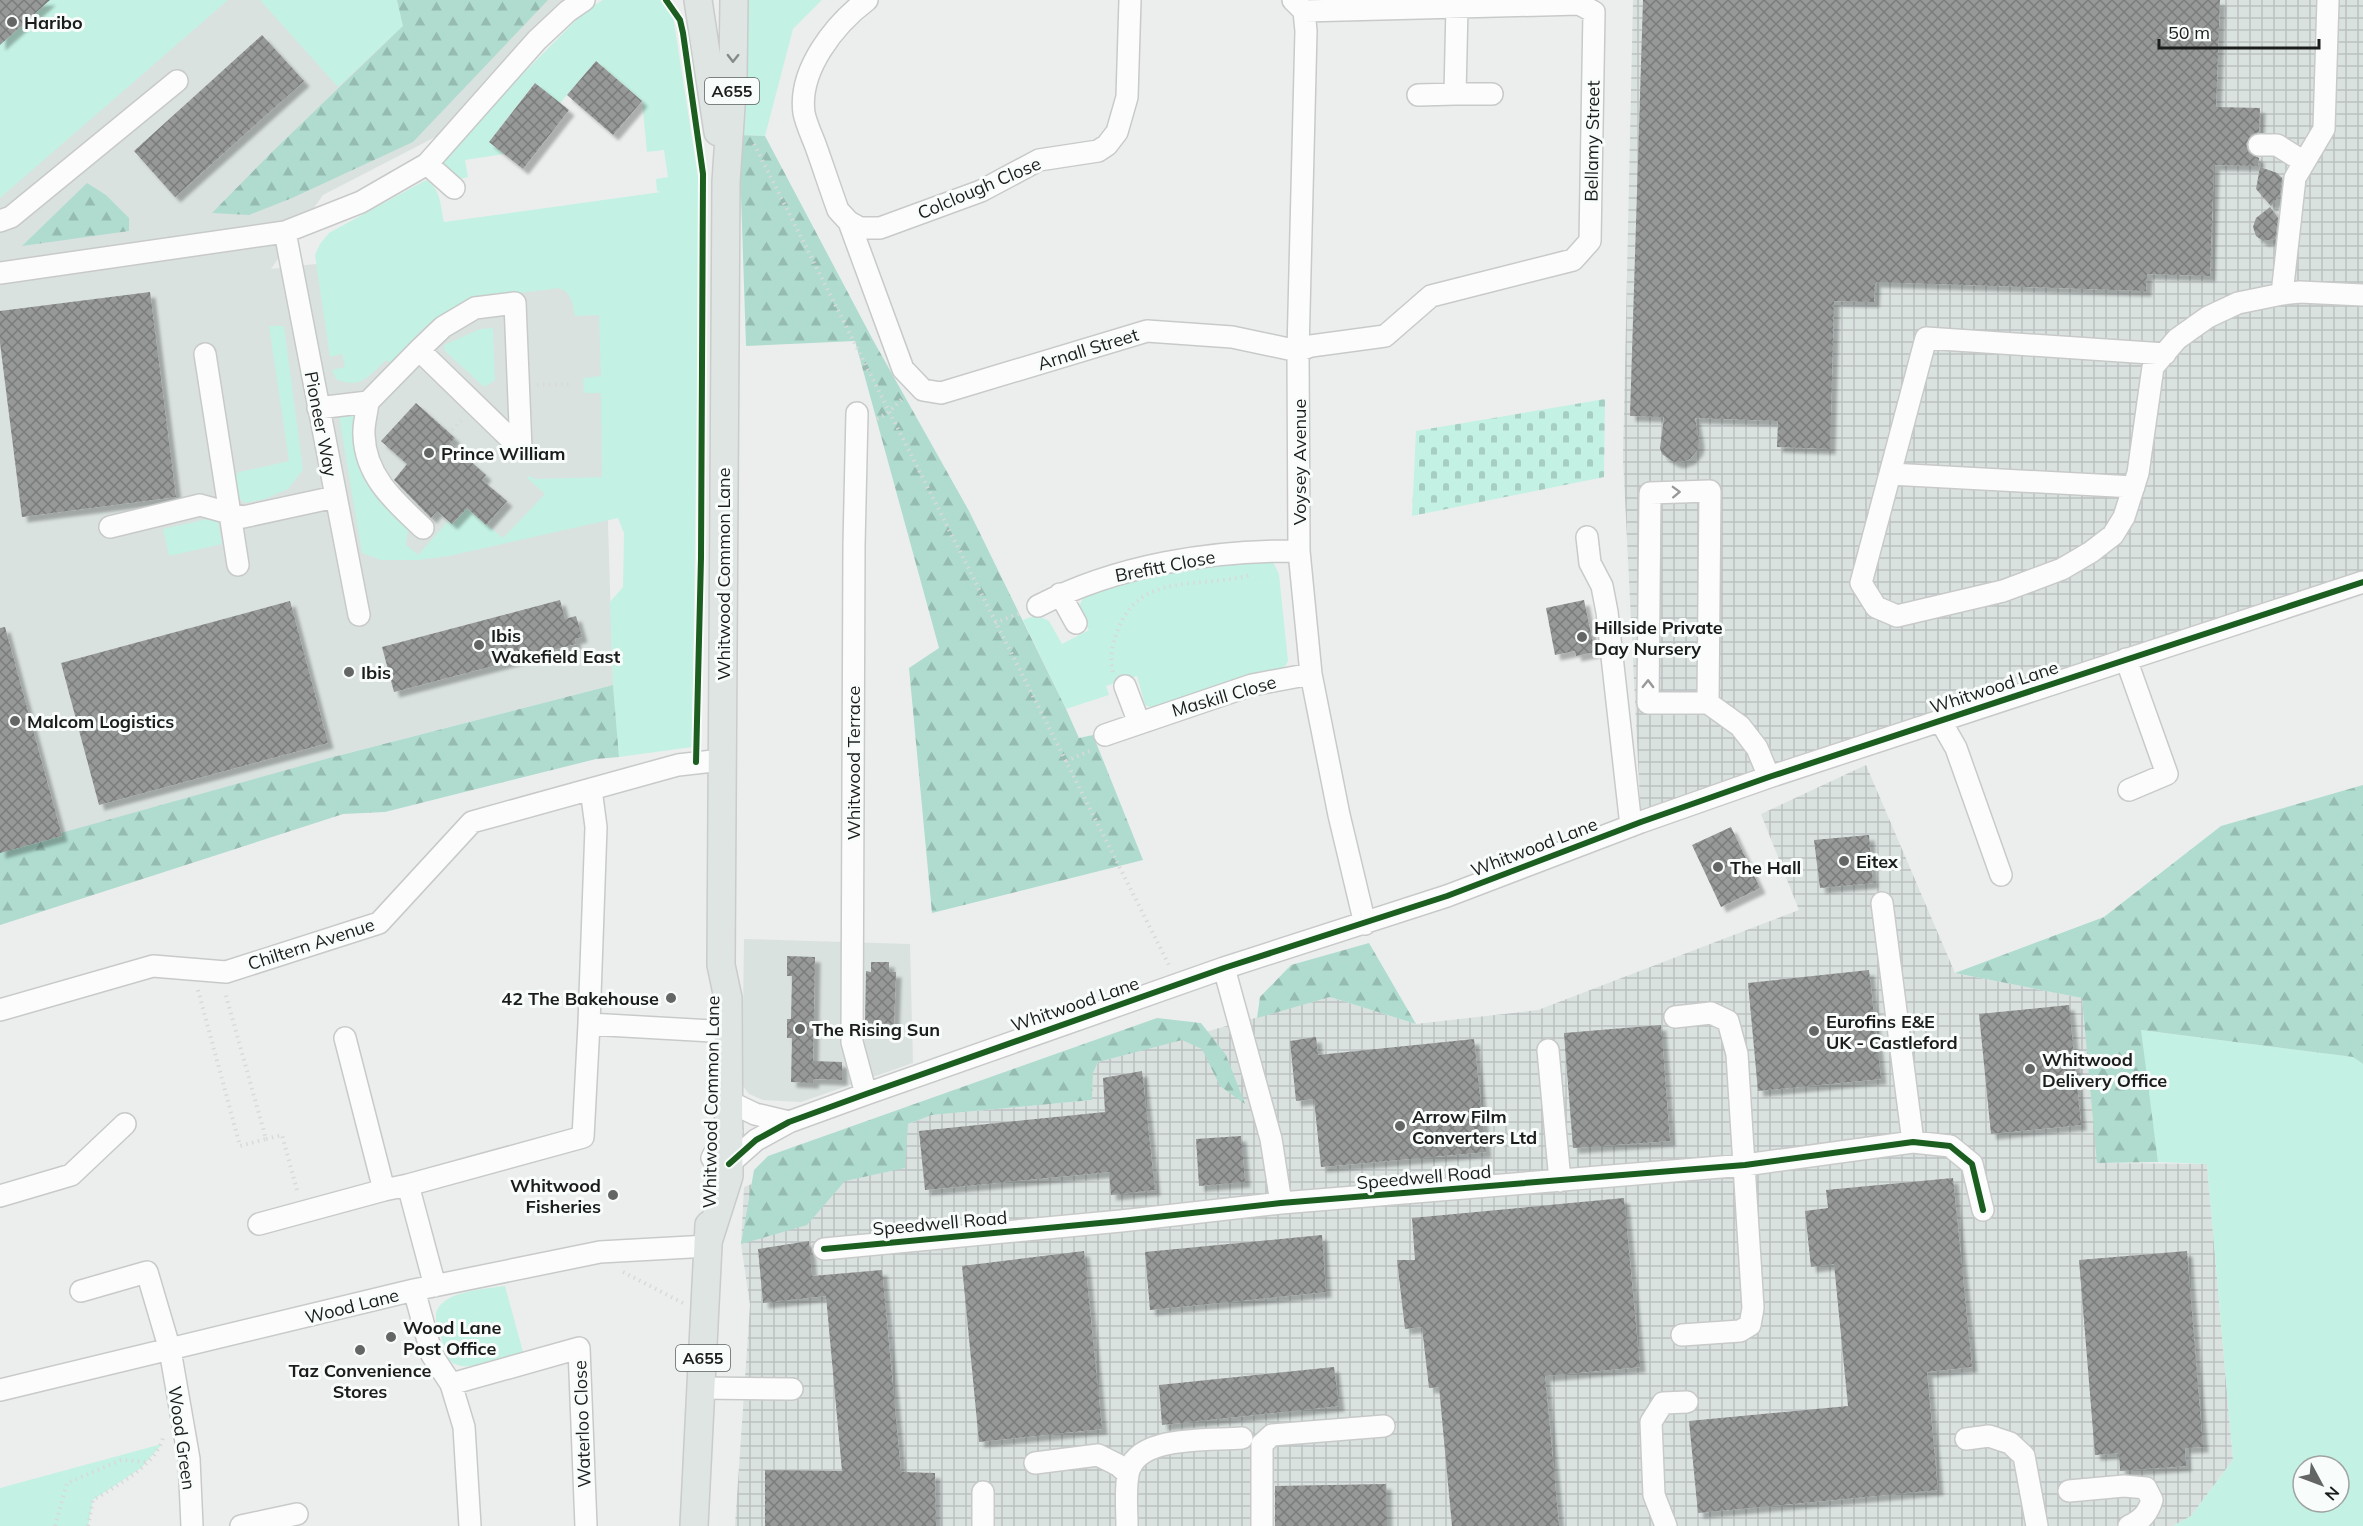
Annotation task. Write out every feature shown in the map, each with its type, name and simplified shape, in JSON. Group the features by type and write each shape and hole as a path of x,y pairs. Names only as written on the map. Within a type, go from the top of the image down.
{"main road":[{"name":"Whitwood Common Lane","path":"694,1526 708,1244 720,1161 729,1134 728,998 721,964 726,183 733,76 734,0"},
{"name":"Whitwood Common Lane","path":"697,1 726,183"},
{"name":"Whitwood Common Lane","path":"720,1161 712,1031 712,985 721,964"}],"street":[{"path":"0,273 285,232 361,202 428,164 537,40 568,11 584,0"},
{"path":"849,222 838,210 804,115 803,94 809,75 822,50 837,29 867,0"},
{"name":"Colclough Close","path":"849,222 860,228 880,228 981,191 1039,160 1098,151 1107,145 1118,132 1127,96 1130,0"},
{"path":"2282,294 2295,178 2324,129 2328,0"},
{"name":"Bellamy Street","path":"1298,351 1311,346 1385,336 1431,296 1573,260 1590,241 1594,12 1579,4 1457,8 1299,5"},
{"name":"Voysey Avenue","path":"1299,5 1306,32 1298,351 1299,551 1311,674 1339,815 1365,924"},
{"path":"1455,94 1457,8"},
{"path":"0,221 11,217 177,81"},
{"path":"1418,94 1492,94"},
{"path":"2259,145 2277,145 2304,162"},
{"path":"428,164 454,188"},
{"name":"Arnall Street","path":"849,222 903,369 923,390 941,393 1147,331 1232,337 1298,351"},
{"name":"Pioneer Way","path":"285,232 359,615"},
{"path":"2165,354 1926,338 1861,584 1876,607 1897,616 2002,591 2062,569 2091,552 2113,535 2124,517 2138,473 2154,367 2165,354 2177,339 2208,317 2238,303 2300,292 2363,295"},
{"path":"418,350 521,449 515,303 475,308 442,327 418,350 368,402 364,435 369,464 387,494 423,528"},
{"path":"205,354 238,565"},
{"path":"318,408 368,402"},
{"name":"Whitwood Terrace","path":"862,422 854,556 852,1042 866,1094"},
{"path":"1890,474 2134,488"},
{"path":"1708,702 1710,491 1650,493 1648,703 1708,702 1740,726 1757,748 1769,777"},
{"path":"110,527 200,505 243,517 335,497"},
{"path":"1587,537 1590,563 1602,586 1607,612 1631,826"},
{"name":"Brefitt Close","path":"1038,606 1060,594 1110,577 1173,562 1247,551 1299,551"},
{"name":"Whitwood Lane","path":"720,1161 789,1122 1178,984 1447,896 1631,826 1769,777 2363,582"},
{"path":"1060,594 1076,623"},
{"path":"2126,659 2167,774 2129,790"},
{"name":"Maskill Close","path":"1105,735 1252,685 1311,674"},
{"path":"1125,686 1139,723"},
{"path":"1940,720 1956,748 2001,875"},
{"name":"Chiltern Avenue","path":"0,1010 153,966 226,972 379,923 472,822 678,765 722,760"},
{"path":"259,1224 583,1137 596,827 591,789"},
{"path":"1882,903 1913,1142"},
{"path":"1224,968 1271,1139 1281,1203"},
{"path":"1675,1017 1711,1013 1728,1021 1737,1054 1753,1308 1750,1325 1740,1331 1682,1335"},
{"path":"589,1024 712,1031"},
{"path":"345,1038 384,1190"},
{"path":"1548,1050 1560,1181"},
{"path":"729,1101 758,1115 789,1122"},
{"path":"729,1134 758,1115"},
{"path":"0,1196 71,1175 125,1124"},
{"name":"Speedwell Road","path":"824,1249 1121,1221 1281,1203 1745,1165 1913,1142 1950,1146 1972,1164 1983,1210"},
{"path":"408,1185 432,1355 451,1384 464,1427 470,1526"},
{"name":"Wood Lane","path":"0,1390 424,1288 600,1252 708,1244"},
{"name":"Wood Green","path":"81,1291 147,1272 170,1350 189,1459 192,1526"},
{"name":"Waterloo Close","path":"451,1384 579,1348 586,1526"},
{"path":"701,1388 792,1389"},
{"path":"1666,1526 1654,1495 1651,1422 1663,1403 1687,1402"},
{"path":"1262,1526 1262,1444 1266,1439 1272,1435 1384,1426"},
{"path":"1966,1439 1989,1436 2010,1443 2024,1456 2037,1526"},
{"path":"1127,1526 1128,1474 1133,1462 1143,1451 1161,1444 1242,1438"},
{"path":"1035,1463 1098,1455 1118,1465 1128,1474"},
{"path":"2069,1491 2124,1486 2146,1488 2152,1500 2150,1509 2129,1526"},
{"path":"982,1492 983,1526"},
{"path":"241,1526 297,1514"}],"path":[{"path":"752,141 1178,984"},
{"path":"1125,686 1115,678 1111,662 1112,652 1122,620 1136,600 1167,586 1251,575 1258,571 1266,561 1268,551"},
{"path":"996,623 1038,606"},
{"path":"1065,761 1102,746 1105,735"},
{"path":"192,969 240,1146 282,1135 303,1212"},
{"path":"219,971 266,1139"},
{"path":"600,1252 616,1269 705,1315"},
{"path":"88,1526 93,1500 138,1472 162,1444 165,1432"},
{"path":"55,1526 67,1483 121,1460 147,1462"}],"shaded area":[{"path":"0,0 586,0 476,116 323,195 271,269 599,232 613,685 336,756 343,814 0,925"},
{"path":"1633,0 2363,0 2363,582 1641,822 1623,458"},
{"path":"1866,765 1955,973 2082,998 2098,1163 2207,1164 2233,1460 2191,1516 2173,1526 735,1526 750,1305 741,1244 744,1187 932,1115 1092,1100 1093,1073 1098,1062 1330,997 1416,1024 1538,1010 1799,910 1761,814"},
{"path":"744,939 910,944 913,1063 801,1102 763,1100 749,1094 742,1085"}],"green space":[{"path":"50,0 228,0 0,198 0,45"},
{"path":"260,0 397,0 403,26 338,87"},
{"path":"397,0 548,0 413,142 292,198 249,215 212,213 403,26"},
{"path":"603,0 660,0 673,16 700,190 692,747 619,757 613,685 610,602 623,587 624,533 618,518 449,556 418,560 381,560 362,553 339,416 342,412 352,409 356,416 409,522 406,545 418,555 448,521 452,524 467,508 503,538 545,494 527,478 529,476 535,479 602,477 601,393 584,393 583,378 601,376 599,315 575,316 569,295 558,288 505,295 465,304 435,319 419,333 392,364 386,360 364,380 344,382 336,379 332,370 345,367 342,354 330,357 315,255 329,233 426,180 438,193 444,222 661,192 657,191 656,179 668,177 664,150 647,152 642,101 596,61 560,103 534,84 489,142 504,154 465,160 468,177 460,179 438,160 586,10"},
{"path":"745,0 822,0 793,29 765,136 739,135"},
{"path":"739,135 765,136 873,340 969,511 1079,738 1093,735 1143,860 932,913 909,668 939,648 855,341 746,346"},
{"path":"87,183 106,195 129,218 129,231 22,246"},
{"path":"269,326 284,326 303,470 288,489 265,499 245,503 234,494 230,484 239,472 289,461"},
{"path":"493,328 495,380 484,387 445,351 444,345 480,329"},
{"path":"1605,399 1604,477 1412,516 1416,431"},
{"path":"208,519 218,522 222,544 169,556 163,529"},
{"path":"1258,558 1273,562 1279,574 1288,661 1283,670 1161,711 1145,705 1137,676 1106,686 1109,695 1066,709 1023,620 1037,615 1049,621 1062,644 1089,630 1077,610 1088,589 1177,565"},
{"path":"613,685 619,757 596,759 385,812 343,814 0,925 0,850 333,757"},
{"path":"2363,785 2363,1064 2353,1057 2141,1030 2158,1162 2097,1163 2082,998 1955,973 2104,917 2221,826"},
{"path":"1369,943 1416,1024 1330,997 1257,1018 1260,997 1291,965"},
{"path":"1157,1018 1201,1023 1226,1055 1245,1104 1220,1086 1202,1049 1182,1040 1098,1062 1093,1073 1092,1100 932,1115 908,1124 905,1168 845,1181 807,1225 741,1244 754,1170 768,1156"},
{"path":"2140,1030 2353,1057 2363,1064 2363,1526 2173,1526 2191,1516 2233,1460 2207,1164 2158,1162"},
{"path":"505,1286 523,1352 479,1365 462,1366 452,1362 445,1352 437,1325 438,1309 444,1302 463,1293"},
{"path":"162,1444 141,1468 93,1500 88,1526 0,1526 0,1488"}],"building":[{"name":"Haribo","path":"0,0 50,0 0,45"},
{"path":"1643,0 2220,0 2216,107 2260,108 2259,132 2252,134 2246,144 2248,152 2259,158 2258,166 2214,165 2210,276 2147,274 2146,291 1875,282 1874,302 1834,301 1830,449 1777,447 1778,421 1695,418 1698,449 1690,459 1678,463 1662,454 1660,448 1664,417 1630,416"},
{"path":"262,35 304,81 175,197 134,151"},
{"path":"596,61 642,101 613,135 567,95"},
{"path":"535,83 569,110 523,169 489,142"},
{"path":"2260,167 2277,173 2282,178 2280,195 2271,206 2256,189"},
{"path":"2270,207 2278,218 2275,239 2263,241 2256,236 2253,227 2256,218"},
{"path":"150,292 176,497 22,517 0,343 0,311"},
{"name":"Prince William","path":"416,403 455,438 450,443 486,475 482,480 507,501 486,525 467,508 452,524 437,511 431,518 394,480 407,464 381,441"},
{"name":"Ibis Wakefield East","path":"560,600 565,619 576,616 582,637 575,639 576,644 394,692 382,647"},
{"name":"Hillside Private Day Nursery","path":"1584,600 1595,652 1576,656 1575,651 1555,655 1546,608"},
{"path":"290,601 328,743 99,805 61,663"},
{"name":"Malcom Logistics","path":"5,627 62,836 0,853 0,628"},
{"name":"The Hall","path":"1731,827 1760,888 1721,907 1692,845"},
{"name":"Eitex","path":"1869,835 1873,883 1820,888 1814,840"},
{"name":"The Rising Sun","path":"787,956 815,957 813,1061 842,1062 842,1080 814,1079 813,1083 791,1082 792,1038 787,1038 787,1019 791,1019 792,976 787,976"},
{"path":"871,962 889,962 889,972 896,972 894,1024 865,1023 866,971 871,972"},
{"name":"Eurofins E&E UK - Castleford","path":"1869,970 1881,1079 1758,1091 1748,983"},
{"name":"Whitwood Delivery Office","path":"2069,1005 2081,1125 1991,1134 1979,1014"},
{"path":"1661,1025 1670,1141 1573,1148 1564,1033"},
{"name":"Arrow Film Converters Ltd","path":"1316,1037 1318,1055 1474,1039 1486,1152 1321,1167 1314,1099 1296,1101 1290,1041"},
{"path":"1142,1071 1155,1190 1111,1195 1109,1172 925,1190 919,1131 1105,1112 1103,1078"},
{"path":"1241,1136 1245,1182 1199,1186 1196,1139"},
{"path":"1953,1178 1972,1367 1927,1372 1938,1490 1698,1513 1689,1421 1848,1406 1834,1264 1811,1267 1805,1211 1828,1208 1826,1190"},
{"path":"1624,1198 1640,1367 1545,1376 1559,1526 1452,1526 1439,1387 1429,1388 1422,1327 1405,1329 1397,1260 1415,1260 1412,1218"},
{"path":"1322,1235 1326,1292 1150,1310 1145,1252"},
{"path":"809,1241 812,1276 882,1270 901,1472 935,1473 936,1526 765,1526 765,1470 842,1471 826,1296 763,1303 758,1249"},
{"path":"1084,1251 1102,1429 979,1442 962,1266"},
{"path":"2187,1251 2203,1447 2185,1448 2186,1466 2120,1471 2119,1453 2095,1455 2079,1260"},
{"path":"1334,1367 1339,1406 1162,1425 1159,1385"},
{"path":"1386,1484 1387,1526 1275,1526 1275,1486"}],"cycle path":[{"path":"666,0 680,20 683,33 703,174 701,558 696,762"},
{"path":"729,1164 756,1140 789,1122 866,1094 1224,968 1447,896 1641,822 1769,777 2363,582"},
{"path":"824,1249 1121,1221 1281,1203 1745,1165 1913,1142 1950,1146 1972,1164 1983,1210"}],"place":[{"name":"Haribo","path":"12,22"},
{"name":"Prince William","path":"429,453"},
{"name":"Hillside Private Day Nursery","path":"1582,637"},
{"name":"Ibis Wakefield East","path":"479,645"},
{"name":"Ibis","path":"349,672"},
{"name":"Malcom Logistics","path":"15,721"},
{"name":"Eitex","path":"1844,861"},
{"name":"The Hall","path":"1718,867"},
{"name":"42 The Bakehouse","path":"671,998"},
{"name":"The Rising Sun","path":"800,1029"},
{"name":"Eurofins E&E UK - Castleford","path":"1814,1031"},
{"name":"Whitwood Delivery Office","path":"2030,1069"},
{"name":"Arrow Film Converters Ltd","path":"1400,1126"},
{"name":"Whitwood Fisheries","path":"613,1195"},
{"name":"Wood Lane Post Office","path":"391,1337"},
{"name":"Taz Convenience Stores","path":"360,1350"}]}
